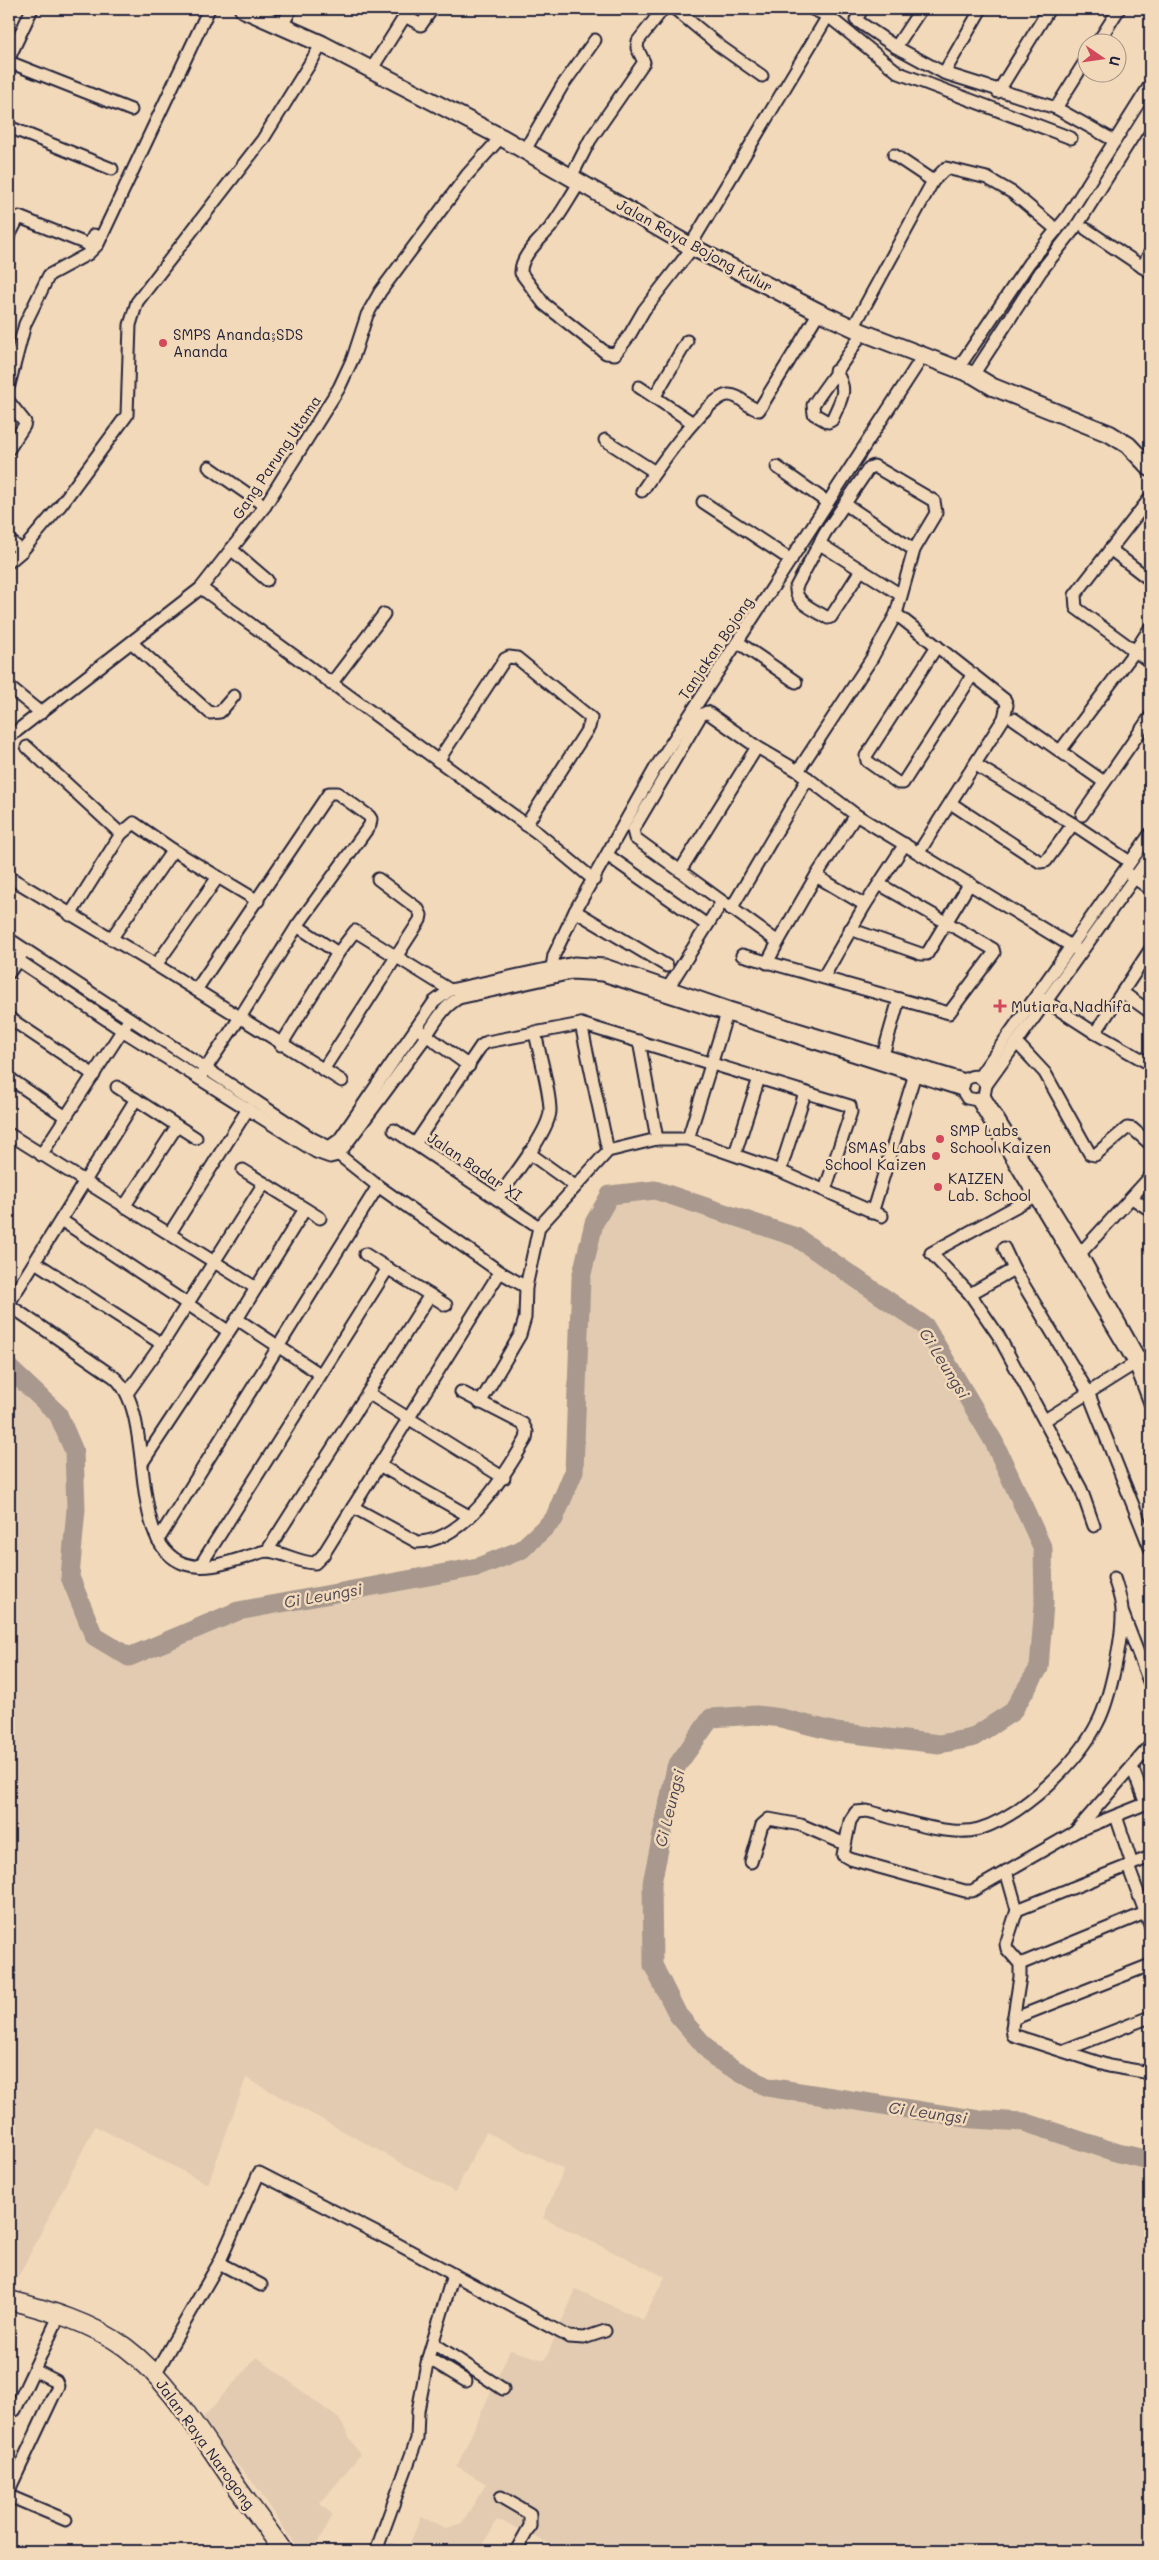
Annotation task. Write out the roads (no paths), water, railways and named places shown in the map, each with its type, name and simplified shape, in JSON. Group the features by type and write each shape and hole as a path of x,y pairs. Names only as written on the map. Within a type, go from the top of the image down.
{"main road":[{"name":"Jalan Raya Bojong Kulur","path":"243,9 322,44 501,137 692,246 819,312 857,330 973,376 993,387 1110,434 1128,445 1150,468"},
{"name":"Jalan Raya Narogong","path":"9,2300 58,2316 105,2335 125,2347 155,2374 205,2439 283,2551"}],"street":[{"path":"32,9 9,60 131,110"},
{"path":"9,385 25,324 49,275 88,254 98,244 208,9"},
{"path":"282,26 291,9"},
{"path":"371,70 405,16 421,25 432,9"},
{"path":"663,9 638,41 637,48 644,62 590,140 576,179 550,228 533,246 520,266 521,273 544,304 606,353 615,354 629,336 644,310 692,246 828,16"},
{"path":"674,9 721,47 762,76"},
{"path":"812,9 828,16 899,73 1072,138"},
{"path":"862,9 856,20 896,47 944,72 998,92 1056,108 1115,141"},
{"path":"896,47 921,9"},
{"path":"944,72 981,9"},
{"path":"998,92 1049,9"},
{"path":"1104,32 1119,9"},
{"path":"525,150 562,86 595,40"},
{"path":"9,562 22,551 60,506 127,415 130,324 137,302 263,139 322,44"},
{"path":"1056,108 1076,76"},
{"path":"957,370 1029,263 1067,217 1150,85"},
{"path":"973,376 1041,271 1082,226 1150,109"},
{"path":"9,127 112,169"},
{"name":"Gang Parung Utama","path":"9,737 201,588 265,506 339,388 353,358 367,315 380,292 468,175 501,137"},
{"path":"894,155 933,181"},
{"path":"835,372 933,181 946,168 987,178 1013,193 1057,230"},
{"path":"9,236 19,217 89,245 106,208"},
{"path":"1067,217 1146,269 1150,253"},
{"path":"642,491 693,423 718,399 727,395 735,396 752,409 759,410 819,312"},
{"path":"656,396 686,341"},
{"name":"Tanjakan Bojong","path":"553,972 554,955 576,911 656,767 696,702 738,642 923,356"},
{"path":"639,387 656,396 693,423"},
{"path":"9,402 24,422 24,426 9,449"},
{"path":"605,440 655,472"},
{"path":"798,771 872,658 896,614 914,550 934,519 936,506 934,502 874,466 868,468 820,544 796,588 799,600 828,618 831,617 861,570"},
{"path":"209,467 265,506"},
{"path":"778,467 827,502"},
{"path":"1150,498 1075,595 1075,605 1150,662"},
{"path":"703,502 791,560"},
{"path":"844,504 914,550"},
{"path":"9,540 22,551"},
{"path":"820,544 901,595"},
{"path":"1110,549 1150,580"},
{"path":"231,550 267,580"},
{"path":"201,588 526,825 594,880"},
{"path":"331,684 384,614"},
{"path":"896,614 1004,700 1007,710 976,765 920,852"},
{"path":"1060,751 1136,651 1150,628"},
{"path":"738,642 796,682"},
{"path":"132,643 210,713 220,712 234,696"},
{"path":"937,646 866,756 867,761 898,783 903,783 973,674"},
{"path":"438,761 505,659 509,657 517,658 591,718 589,727 526,825"},
{"path":"9,688 41,713"},
{"path":"778,942 635,838 633,830 701,715 707,712 714,715 757,747 798,771 856,814 1077,949"},
{"path":"1082,816 1150,717"},
{"path":"1014,719 1104,782"},
{"path":"27,747 121,834"},
{"path":"680,871 757,747"},
{"path":"976,765 1073,824 1127,866 1135,878 1150,889"},
{"path":"666,991 707,925 727,906 808,778"},
{"path":"196,990 258,901 327,796 332,792 337,793 369,816 371,822 297,926 239,1019 202,1073"},
{"path":"952,804 1040,862 1046,861 1073,824"},
{"path":"767,963 816,876 856,814"},
{"path":"70,915 121,834 134,823 173,850 258,901"},
{"path":"981,1089 1077,949 1127,866 1150,834"},
{"path":"824,976 850,929 905,844"},
{"path":"111,938 173,850"},
{"path":"1077,949 1135,878 1150,856"},
{"path":"610,857 707,925"},
{"path":"816,876 865,905"},
{"path":"9,877 70,915 156,964 239,1019 342,1081"},
{"path":"156,964 218,877"},
{"path":"323,1070 398,956 421,915 418,909 378,879"},
{"path":"850,929 924,954 930,951 970,883"},
{"path":"742,955 767,963 824,976 949,1013 994,953 993,949 879,884"},
{"path":"576,911 667,966"},
{"path":"297,926 338,953"},
{"path":"282,1045 338,953 353,933 357,931 450,990"},
{"path":"9,939 129,1020 248,1109 323,1156 334,1151 427,1036 442,1011 459,998 553,972"},
{"path":"9,973 13,957 25,949"},
{"path":"1095,1033 1150,950"},
{"path":"13,957 122,1030 202,1073 334,1151 378,1186 500,1272 526,1287"},
{"path":"334,1151 339,1140 434,1002 450,990 553,972 604,975 666,991 963,1085"},
{"path":"1122,992 1150,1012"},
{"path":"882,1059 899,999"},
{"path":"1042,999 1095,1033 1150,1064"},
{"path":"963,1085 967,1098 981,1089 1017,1043 1042,999"},
{"path":"688,1139 728,1012"},
{"path":"9,1018 94,1074"},
{"path":"41,1155 129,1020"},
{"path":"581,1024 608,1150"},
{"path":"415,1144 481,1046 487,1042 581,1024 712,1062 850,1106 852,1109 825,1190"},
{"path":"416,1028 469,1066"},
{"path":"497,1199 546,1125 550,1110 535,1032"},
{"path":"639,1041 657,1139"},
{"path":"1017,1043 1045,1073 1090,1154 1095,1155 1127,1128 1150,1144"},
{"path":"882,1059 915,1074 963,1085"},
{"path":"480,1403 520,1335 525,1318 526,1287 539,1227 608,1150 657,1139 688,1139 780,1171 877,1214 915,1074"},
{"path":"963,1085 974,1076 1077,1257"},
{"path":"9,1078 66,1117"},
{"path":"735,1154 758,1078"},
{"path":"117,1086 196,1138"},
{"path":"981,1089 1035,1196 1077,1257 1142,1359 1150,1377"},
{"path":"780,1171 805,1093"},
{"path":"136,1099 9,1304 114,1377 128,1392 142,1463 149,1514 158,1540 172,1558 186,1564 200,1566 217,1565 267,1551 315,1563 323,1555 500,1272"},
{"path":"170,1234 248,1109"},
{"path":"124,1207 177,1126"},
{"name":"Jalan Badar XI","path":"394,1130 539,1227"},
{"path":"9,1134 84,1183 256,1288"},
{"path":"529,1153 575,1186"},
{"path":"243,1170 320,1218"},
{"path":"1077,1257 1150,1177"},
{"path":"128,1392 162,1344 264,1183"},
{"path":"158,1540 378,1186"},
{"path":"1035,1196 932,1253 970,1294 998,1335 1081,1489 1094,1526"},
{"path":"1132,1198 1150,1210"},
{"path":"142,1463 237,1319 305,1209"},
{"path":"61,1220 228,1331"},
{"path":"1004,1248 1014,1269 1088,1392 1150,1548"},
{"path":"365,1254 446,1305"},
{"path":"35,1262 162,1344"},
{"path":"200,1566 388,1268"},
{"path":"970,1294 1014,1269"},
{"path":"267,1551 430,1295"},
{"path":"237,1319 320,1374"},
{"path":"1045,1420 1142,1359"},
{"path":"1142,1359 1150,1403"},
{"path":"353,1507 417,1542 450,1532 469,1516 504,1478 526,1439 526,1427 461,1392"},
{"path":"368,1393 410,1417 504,1478"},
{"path":"379,1465 469,1516"},
{"path":"1114,1578 1122,1611 1150,1684"},
{"path":"1122,1611 1110,1686 1097,1724 1051,1783 1032,1800 979,1828 964,1831 941,1828 862,1810 854,1814 844,1844 843,1855 850,1859 965,1891 972,1891 1075,1832 1148,1803 1132,1767"},
{"path":"1075,1832 1150,1746"},
{"path":"1116,1816 1150,1925"},
{"path":"750,1862 762,1825 769,1819 801,1825 844,1844"},
{"path":"1017,1910 1150,1857"},
{"path":"1006,1871 1017,1910 1006,1944 1007,1949 1020,1964 1020,1977 1012,2031 1018,2038 1065,2050 1109,2066 1148,2072"},
{"path":"1020,1964 1147,1912"},
{"path":"1013,2019 1150,1965"},
{"path":"1065,2050 1150,2017"},
{"path":"155,2374 219,2263 258,2173 388,2239 569,2337 584,2338 605,2331"},
{"path":"219,2263 261,2285"},
{"path":"377,2551 417,2439 418,2411 428,2358 453,2275"},
{"path":"16,2410 58,2316"},
{"path":"433,2343 503,2389"},
{"path":"428,2358 466,2381"},
{"path":"9,2490 58,2386 56,2381 34,2370"},
{"path":"9,2496 66,2520"},
{"path":"501,2497 530,2514 530,2526 516,2551"}],"waterway":[{"name":"Ci Leungsi","path":"9,1368 58,1414 74,1451 76,1509 70,1577 94,1636 129,1657 238,1611 478,1567 521,1550 554,1519 574,1471 581,1278 594,1223 610,1195 655,1190 796,1237 925,1326 994,1442 1043,1549 1044,1604 1039,1668 1012,1712 972,1738 939,1744 836,1732 781,1718 756,1715 711,1718 676,1767 652,1883 653,1965 678,2015 716,2059 767,2087 973,2119 1024,2122 1118,2153 1150,2160"}],"place":[{"name":"SMPS Ananda;SDS Ananda","path":"163,343"},
{"name":"Mutiara Nadhifa","path":"1000,1006"},
{"name":"SMP Labs School Kaizen","path":"940,1139"},
{"name":"SMAS Labs School Kaizen","path":"936,1156"},
{"name":"KAIZEN Lab. School","path":"938,1187"}]}
